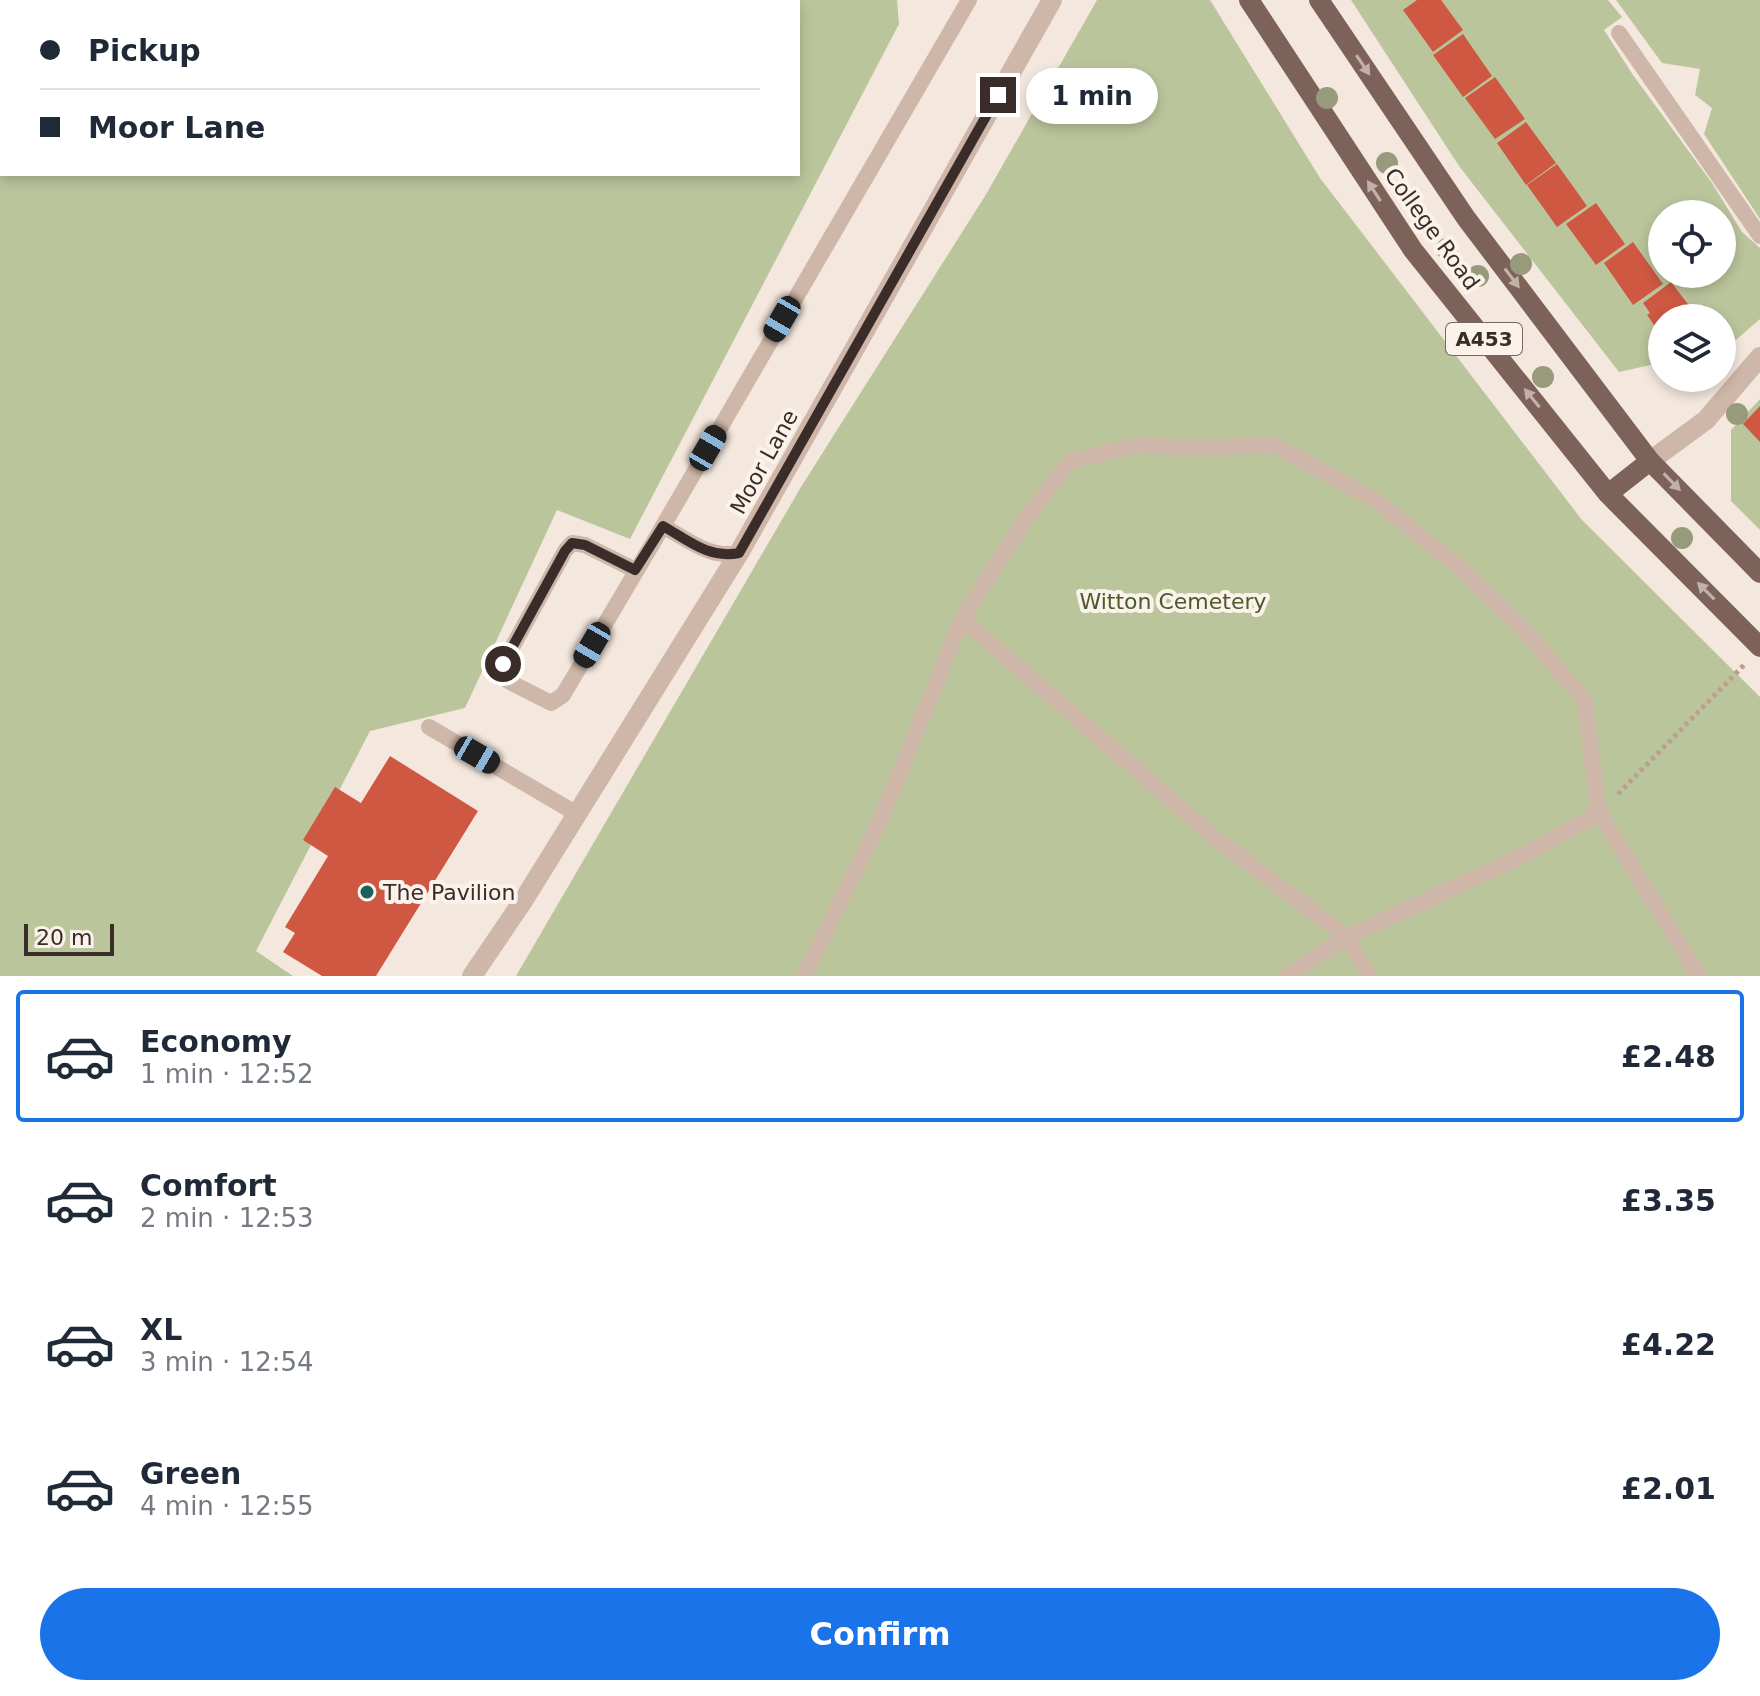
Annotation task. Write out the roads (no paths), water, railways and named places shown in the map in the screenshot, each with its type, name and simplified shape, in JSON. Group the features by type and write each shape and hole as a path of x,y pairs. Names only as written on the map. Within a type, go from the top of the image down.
{"main road":[{"name":"College Road","path":"1249,0 1413,250 1608,494 1755,654"},
{"name":"College Road","path":"1319,0 1466,218 1650,461 1760,573"},
{"path":"1608,494 1650,461"}],"street":[{"name":"Moor Lane","path":"472,976 739,553 1052,0"},
{"path":"1650,461 1706,420 1760,357"}],"lane":[{"path":"951,0 956,21"},
{"path":"635,570 585,545 572,543 503,664 502,674 508,681 551,703 563,695 969,0"},
{"path":"1619,33 1760,236"},
{"path":"804,976 883,814 962,619 1025,520 1070,461 1135,445 1192,448 1274,445 1375,500 1456,564 1526,632 1585,701 1599,813 1699,976"},
{"path":"663,526 707,552 723,556 739,553"},
{"path":"962,619 1218,840 1347,937 1369,976"},
{"path":"429,727 577,814"},
{"path":"1287,976 1347,937 1522,856 1599,813"}],"place":[{"name":"The Pavilion","path":"367,892"}],"park label":[{"name":"Witton Cemetery","path":"1173,601"}]}
